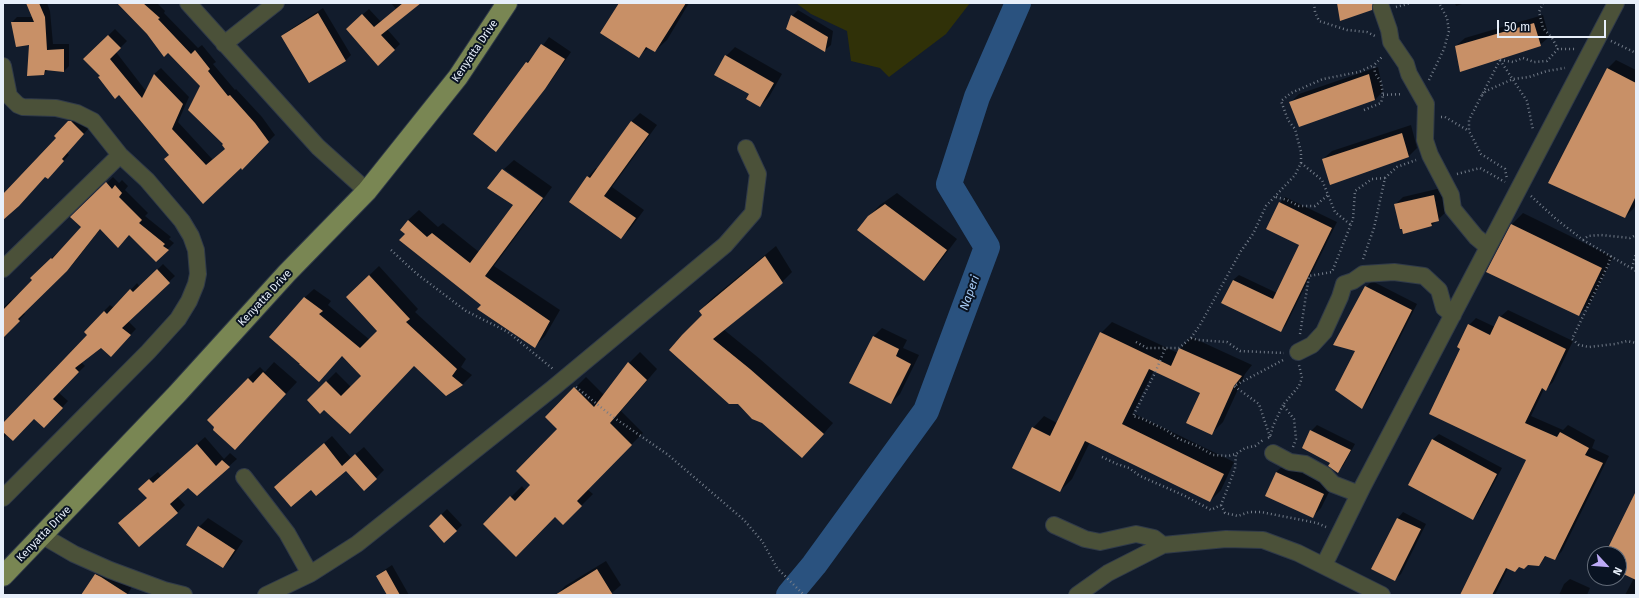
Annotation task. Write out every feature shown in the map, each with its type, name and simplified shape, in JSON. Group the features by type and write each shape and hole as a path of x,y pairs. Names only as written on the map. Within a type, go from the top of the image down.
{"main road":[{"name":"Kenyatta Drive","path":"3,576 43,536 177,394 287,273 367,191 458,77 507,3"}],"street":[{"path":"188,3 318,147 367,191"},
{"path":"224,44 276,3"},
{"path":"1324,565 1359,494 1598,40 1616,3"},
{"path":"1382,6 1389,30 1390,42 1406,64 1409,74 1426,104 1425,140 1430,155 1451,195 1453,209 1476,237 1488,247"},
{"path":"3,66 8,96 18,105 23,108 56,108 77,113 93,121 120,156 147,180 182,221 191,236 196,250 198,274 196,284 189,300 178,319 148,352 3,498"},
{"path":"267,595 310,574 357,544 565,378 725,245 753,213 758,174 746,148"},
{"path":"3,269 120,156"},
{"path":"1298,352 1312,345 1324,332 1340,297 1344,284 1363,274 1394,272 1424,276 1439,290 1444,308 1453,315"},
{"path":"1273,453 1290,462 1305,464 1325,475 1333,484 1359,494"},
{"path":"244,477 287,533 310,574"},
{"path":"1054,525 1085,539 1100,542 1136,534 1154,538 1163,545"},
{"path":"43,536 74,554 149,590 184,595"},
{"path":"1077,595 1108,573 1163,545 1226,539 1263,540 1298,553 1324,565 1382,595"}],"path":[{"path":"1136,342 1147,348 1166,349 1179,348 1191,338 1200,325 1241,251 1253,234 1266,206 1276,197 1295,174 1301,163 1301,152 1295,129 1288,120 1281,101 1291,92 1323,79 1359,72 1374,65 1384,55 1390,42 1367,32 1347,30 1319,21 1315,12 1314,3"},
{"path":"1421,93 1444,49 1449,31 1447,18 1439,3"},
{"path":"1543,3 1539,12 1543,28 1552,38 1558,49"},
{"path":"1558,49 1569,50 1598,40 1636,53"},
{"path":"1500,60 1512,62 1523,58 1534,62 1547,61 1558,49"},
{"path":"1500,60 1527,101 1537,155"},
{"path":"1469,131 1470,120 1500,60"},
{"path":"1364,110 1381,103 1383,95 1381,82 1375,73 1374,65"},
{"path":"1481,97 1486,91 1513,79 1529,77 1547,71 1584,66"},
{"path":"1426,114 1445,117 1469,131 1481,154 1505,168 1507,183 1480,168 1441,177"},
{"path":"1359,277 1364,255 1369,245 1374,228 1385,178 1397,167 1430,155"},
{"path":"1301,163 1322,180 1335,212 1351,225"},
{"path":"1270,437 1273,426 1283,405 1299,386 1302,378 1298,352 1301,340 1300,330 1309,276 1332,272 1351,225 1355,206 1355,191 1372,179 1385,178"},
{"path":"1521,185 1556,219 1583,240 1636,271"},
{"path":"1276,197 1287,200 1298,206 1314,206 1328,195"},
{"path":"1583,240 1588,236 1601,235 1630,238 1636,236"},
{"path":"391,250 417,274 466,311 508,332 613,417 667,454 744,520 762,541 777,568 804,595"},
{"path":"1632,268 1636,253"},
{"path":"1611,256 1608,266 1572,339 1579,345 1589,347 1615,344 1627,340 1636,343"},
{"path":"1191,338 1198,340 1227,342 1240,351 1279,354 1298,352"},
{"path":"1166,349 1133,416 1166,430 1178,439 1197,446 1213,455 1228,456 1236,454 1245,448 1255,446 1264,439 1270,437"},
{"path":"1273,453 1270,437 1259,404 1234,386 1298,352"},
{"path":"1283,405 1294,419 1296,439 1290,454 1290,462"},
{"path":"1102,457 1129,468 1140,476 1185,496 1211,510 1221,505 1235,469 1236,454"},
{"path":"1221,505 1225,513 1238,516 1249,512 1261,512 1317,523 1339,534"}],"shaded area":[{"path":"796,3 970,3 946,34 889,77 880,68 851,61 847,31 811,14"}],"building":[{"path":"26,3 39,3 45,17 47,50 64,49 64,72 45,70 44,75 27,76 29,45 16,47 11,22 34,22"},
{"path":"117,3 143,3 160,18 158,19 191,54 195,50 210,69 208,71 228,96 230,95 255,123 269,142 242,170 241,168 203,204 164,159 169,155 119,95 115,99 98,77 100,76 83,59 108,35 121,48 110,59 142,98 154,74 183,104 172,129 206,165 225,149 222,145 223,144 188,110 200,86 168,53 164,57 147,34"},
{"path":"403,3 421,3 381,35 395,50 378,66 346,29 362,14 374,27"},
{"path":"619,3 686,3 655,52 646,47 639,58 600,33"},
{"path":"1337,3 1373,3 1372,10 1340,21"},
{"path":"318,13 346,61 309,83 281,36"},
{"path":"791,15 828,37 825,52 786,29"},
{"path":"1534,23 1541,46 1460,72 1455,46"},
{"path":"541,44 565,59 545,89 496,152 473,134"},
{"path":"725,55 774,83 760,107 746,99 749,94 714,75"},
{"path":"1607,68 1636,83 1636,196 1625,218 1548,183"},
{"path":"1369,74 1375,100 1299,127 1289,102"},
{"path":"68,121 71,121 84,134 62,159 64,161 48,179 45,177 19,206 3,220 3,194 56,138 54,136"},
{"path":"631,121 649,134 604,196 636,218 621,239 569,202 587,176 590,178"},
{"path":"1402,133 1409,157 1330,185 1322,159"},
{"path":"502,169 543,198 485,276 550,321 535,348 477,309 481,305 399,240 405,234 400,230 408,220 427,237 432,233 470,263 513,205 487,188"},
{"path":"106,182 112,189 115,185 122,193 119,197 142,220 139,223 165,244 163,246 169,250 156,262 129,235 118,248 100,229 67,271 18,319 20,321 3,338 3,310 32,280 30,278 51,258 52,259 81,227 70,217"},
{"path":"1434,195 1439,221 1431,223 1432,226 1403,234 1402,229 1400,229 1394,204"},
{"path":"1279,202 1332,228 1281,332 1221,303 1233,280 1273,299 1299,245 1266,229"},
{"path":"885,204 947,250 924,281 857,230 868,216"},
{"path":"1511,224 1602,268 1579,316 1486,272"},
{"path":"765,256 783,283 713,339 750,369 824,434 802,458 762,423 752,419 738,404 729,404 669,350 702,315 699,311"},
{"path":"157,269 170,283 122,328 131,335 111,357 101,348 75,368 79,372 53,399 63,408 44,428 34,419 13,441 3,432 3,423 87,335 84,332 104,311 107,314 130,289 133,292"},
{"path":"369,275 410,319 406,322 457,369 452,376 463,385 446,396 414,366 350,434 324,410 320,414 307,400 326,381 341,396 361,376 342,356 319,382 269,337 304,297 323,311 319,314 360,348 377,331 346,297"},
{"path":"1365,286 1412,310 1362,409 1335,390 1355,351 1333,345"},
{"path":"1499,316 1566,349 1546,391 1542,388 1525,423 1557,437 1560,432 1589,448 1585,455 1603,463 1555,560 1545,556 1539,566 1528,565 1524,569 1519,567 1515,572 1506,568 1492,595 1460,595 1526,460 1429,414 1460,349 1457,347 1468,324 1490,335"},
{"path":"1100,332 1171,366 1179,348 1242,376 1234,386 1212,435 1186,423 1200,393 1149,369 1122,424 1224,474 1210,502 1085,441 1060,492 1012,468 1032,427 1050,436"},
{"path":"873,336 899,349 896,356 911,364 891,404 849,383"},
{"path":"628,362 647,380 610,423 632,445 577,501 582,506 563,525 555,517 516,557 483,524 510,496 515,501 530,485 516,471 557,429 545,417 574,387 594,407"},
{"path":"263,372 286,394 235,450 213,430 214,427 207,420 248,378 253,383"},
{"path":"1310,430 1351,450 1338,473 1328,466 1330,463 1302,448"},
{"path":"1432,439 1497,474 1473,520 1408,485"},
{"path":"324,443 342,466 355,454 377,479 364,491 346,471 316,496 311,490 291,507 274,487"},
{"path":"197,444 216,466 222,460 230,467 197,496 188,488 170,504 178,513 139,547 118,523 147,498 138,489 149,479 153,483"},
{"path":"1276,472 1324,494 1313,518 1265,496"},
{"path":"1636,491 1636,580 1627,576 1627,546 1609,546"},
{"path":"441,514 457,531 444,543 429,526"},
{"path":"1397,518 1421,529 1395,581 1371,569"},
{"path":"198,526 235,550 223,568 186,545"},
{"path":"597,569 613,595 555,595"},
{"path":"386,570 400,595 387,595 376,576"},
{"path":"95,574 101,577 129,595 81,595"}],"waterway":[{"name":"Naperi","path":"789,595 814,565 926,411 987,247 949,184 977,97 1018,3"}]}
